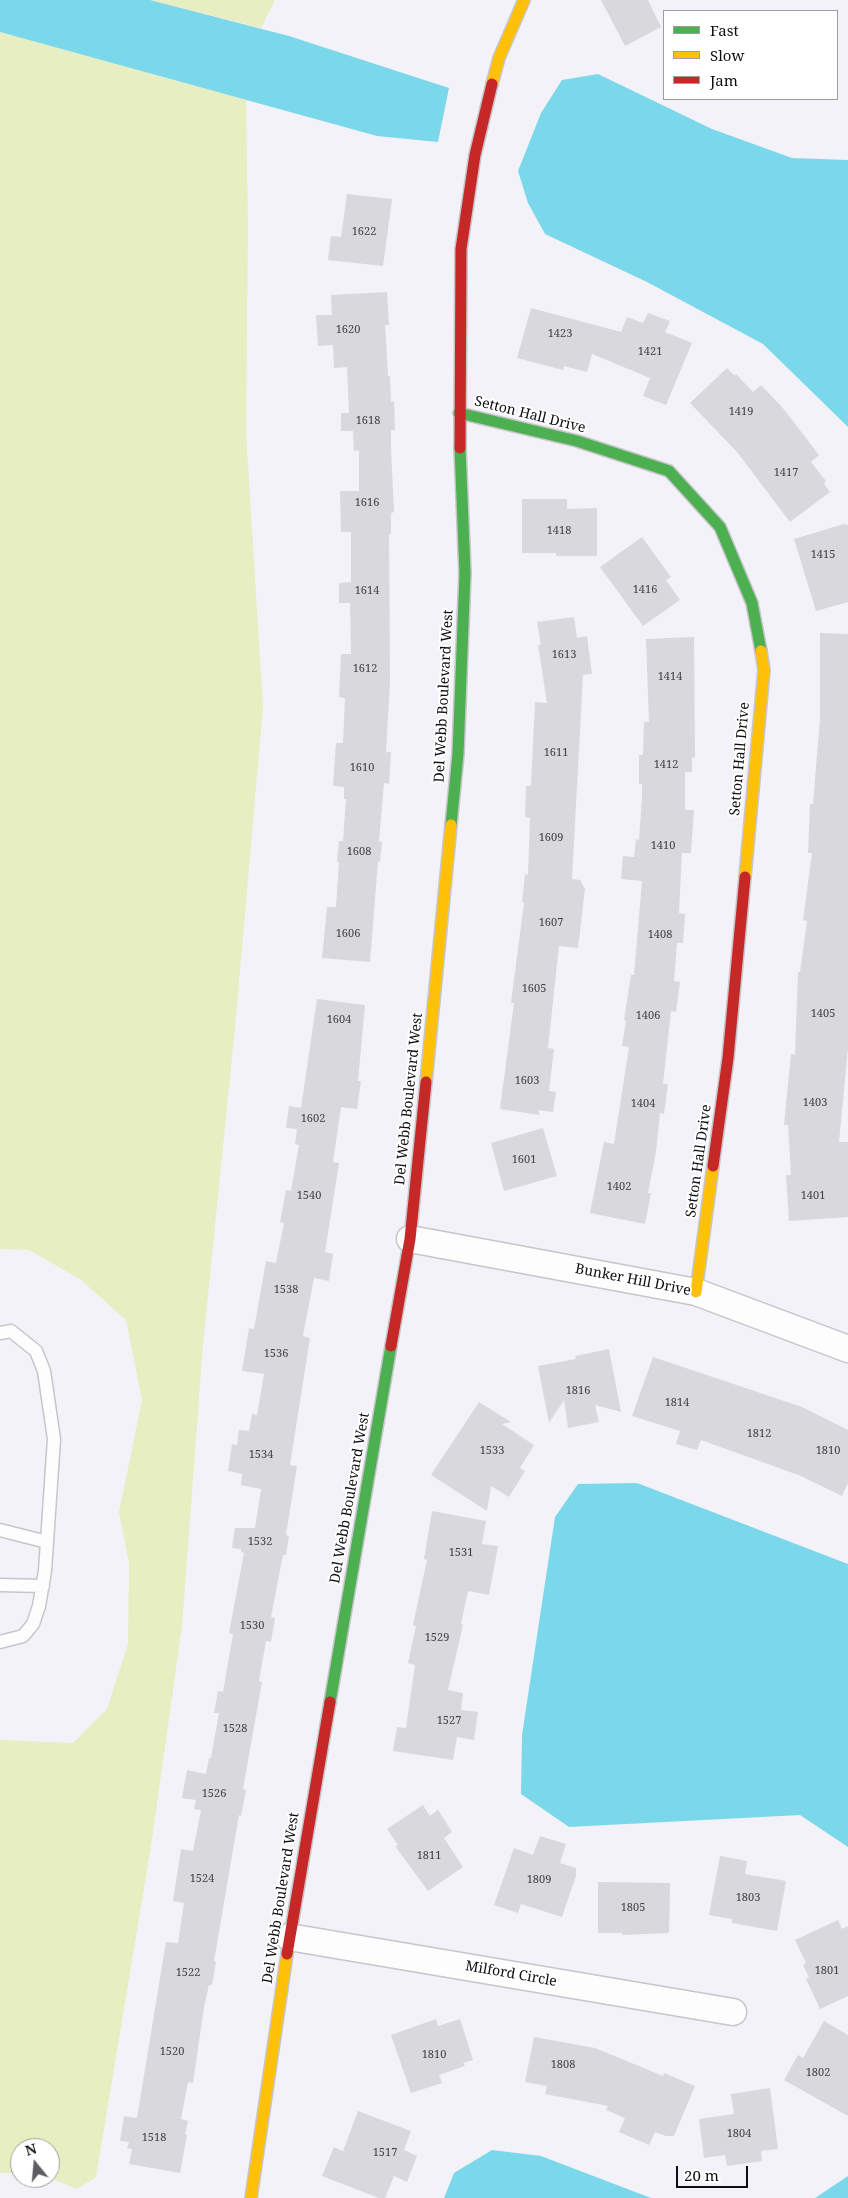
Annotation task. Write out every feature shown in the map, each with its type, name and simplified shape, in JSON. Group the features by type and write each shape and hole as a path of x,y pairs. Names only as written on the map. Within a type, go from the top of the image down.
{"street":[{"name":"Del Webb Boulevard West","path":"251,2198 289,1937 410,1239 458,754 465,573 459,413 461,248 475,155 499,58 524,0"},
{"name":"Setton Hall Drive","path":"459,413 577,441 669,471 720,527 752,603 764,670 728,1058 696,1292"},
{"name":"Bunker Hill Drive","path":"410,1239 696,1292 848,1349"},
{"name":"Milford Circle","path":"289,1937 733,2012"}],"lane":[{"path":"0,1333 11,1331 36,1351 44,1371 54,1439 47,1542 39,1606 33,1624 23,1636 0,1642"},
{"path":"0,1530 47,1542"},
{"path":"0,1585 42,1586"}],"green space":[{"path":"150,0 275,0 261,28"},
{"path":"0,32 246,100 248,227 246,432 263,707 235,1028 203,1344 182,1626 151,1846 96,2177 77,2189 60,2182 60,2138 10,2138 10,2173 0,2173 0,1740 73,1743 107,1709 128,1644 129,1564 119,1512 142,1400 126,1320 80,1279 29,1250 0,1249"}],"water":[{"path":"0,0 150,0 289,36 449,88 438,142 377,136 0,32"},
{"path":"598,74 712,129 792,158 848,160 848,427 763,344 647,282 545,234 528,203 518,171 541,113 562,80"},
{"path":"637,1483 848,1564 848,1847 800,1815 569,1827 521,1794 522,1735 555,1517 578,1484"},
{"path":"492,2150 541,2156 651,2198 444,2198 454,2173"},
{"path":"848,2176 848,2198 815,2198"}],"building":[{"path":"601,0 648,0 661,27 625,46"},
{"path":"347,194 392,199 383,266 328,260 331,236 341,237"},
{"path":"387,292 389,325 385,325 388,376 390,376 391,402 394,401 395,430 391,430 394,512 391,513 391,534 389,534 390,683 386,752 391,752 389,784 384,783 379,841 382,842 380,862 378,861 370,962 322,958 327,907 336,907 339,862 337,862 339,841 343,841 346,799 344,799 344,787 333,786 336,743 343,743 345,698 339,697 341,654 351,654 350,603 339,603 339,583 351,582 351,532 341,532 340,491 359,491 359,450 354,451 353,431 341,431 341,413 349,413 347,367 334,368 333,345 318,346 316,315 332,315 331,295"},
{"path":"531,308 621,332 627,317 643,323 648,313 670,321 665,332 692,343 666,405 643,396 650,378 592,354 587,372 564,366 563,370 517,358"},
{"path":"727,368 735,376 736,374 753,392 761,385 782,407 819,455 811,462 826,481 824,484 830,492 790,522 737,452 690,403"},
{"path":"522,499 567,499 567,509 597,508 597,556 556,556 556,553 522,553"},
{"path":"844,524 848,525 848,602 816,611 794,539"},
{"path":"642,537 671,577 666,580 680,600 643,626 600,567"},
{"path":"574,617 577,638 587,636 592,674 583,675 572,879 580,880 585,889 578,948 559,946 548,1048 554,1049 549,1091 556,1092 553,1112 538,1110 540,1115 500,1109 514,1003 511,1003 524,903 522,902 525,874 528,875 530,818 525,817 526,786 531,786 535,702 547,703 538,645 541,645 537,622"},
{"path":"820,633 848,634 848,1048 839,1142 848,1142 848,1217 789,1221 786,1175 791,1175 788,1125 784,1125 791,1054 795,1055 798,972 800,972 807,921 803,920 812,853 808,853 810,804 813,804 820,719"},
{"path":"694,637 695,758 692,757 692,772 685,772 685,810 694,810 691,853 682,853 679,913 685,914 683,943 677,943 674,981 680,982 676,1012 671,1011 663,1084 668,1084 664,1114 660,1113 656,1152 648,1193 651,1193 645,1224 590,1213 604,1142 614,1144 629,1047 622,1046 626,1021 624,1020 631,975 634,975 642,881 621,879 623,856 634,857 636,839 639,840 642,784 639,784 639,755 643,755 644,722 649,722 646,639"},
{"path":"317,999 365,1005 358,1081 361,1081 357,1109 341,1107 333,1162 339,1163 325,1252 333,1254 329,1281 314,1278 303,1336 310,1338 290,1465 297,1466 286,1535 289,1536 286,1555 283,1555 271,1617 275,1618 271,1642 266,1641 259,1681 262,1682 243,1789 246,1790 241,1816 239,1815 214,1961 216,1962 212,1985 209,1985 204,2007 193,2083 188,2082 181,2119 188,2121 180,2173 129,2164 132,2149 127,2148 129,2142 120,2141 124,2116 137,2118 166,1942 178,1943 184,1903 173,1901 181,1849 193,1851 201,1810 194,1809 196,1800 182,1798 187,1770 206,1774 209,1758 211,1758 219,1713 214,1713 218,1691 223,1692 233,1634 229,1633 244,1553 241,1552 241,1549 232,1548 235,1528 255,1528 261,1489 241,1485 242,1474 228,1471 232,1444 237,1445 239,1430 249,1431 252,1414 257,1415 264,1374 242,1371 249,1328 254,1329 266,1261 276,1263 284,1223 280,1222 286,1190 291,1191 299,1145 295,1144 297,1129 286,1128 289,1106 301,1108"},
{"path":"543,1128 557,1176 504,1191 491,1143"},
{"path":"609,1349 621,1412 595,1405 599,1422 568,1428 564,1400 549,1423 538,1366 576,1359 575,1356"},
{"path":"653,1357 802,1407 848,1430 848,1483 842,1496 801,1476 701,1440 697,1450 676,1444 680,1431 632,1416"},
{"path":"479,1402 511,1422 502,1424 534,1445 520,1468 525,1471 509,1497 491,1486 487,1511 431,1475"},
{"path":"432,1511 486,1521 482,1544 498,1546 489,1595 468,1591 461,1624 463,1625 448,1690 463,1693 461,1710 478,1712 474,1740 457,1737 453,1760 393,1751 397,1727 406,1728 415,1665 408,1663 416,1626 413,1625 427,1560 424,1559"},
{"path":"423,1805 430,1816 438,1810 452,1832 444,1838 463,1867 428,1891 395,1846 398,1845 387,1829"},
{"path":"540,1836 566,1844 560,1863 576,1868 576,1876 562,1917 521,1904 518,1913 494,1905 514,1848 533,1855"},
{"path":"720,1856 747,1861 745,1874 786,1881 777,1931 732,1923 732,1919 709,1915"},
{"path":"598,1882 670,1883 669,1933 622,1935 622,1933 598,1933"},
{"path":"838,1920 842,1929 848,1926 848,1996 820,2009 806,1979 809,1977 803,1965 806,1963 795,1940"},
{"path":"436,2019 438,2026 460,2019 473,2060 463,2063 465,2066 439,2075 442,2083 411,2093 391,2035"},
{"path":"824,2021 848,2035 848,2116 784,2080 798,2055 803,2058"},
{"path":"534,2037 595,2048 663,2076 664,2073 695,2086 674,2136 666,2136 655,2132 649,2145 619,2132 625,2118 606,2110 608,2106 545,2094 547,2086 525,2082"},
{"path":"770,2088 778,2149 761,2151 762,2161 727,2166 725,2155 704,2158 699,2119 734,2114 731,2094"},
{"path":"358,2111 411,2131 404,2150 417,2156 407,2182 394,2176 385,2198 379,2198 322,2176 334,2147 343,2151"}],"traffic: fast":[{"path":"459,413 577,441 669,471 720,527 752,603 761,651"},
{"path":"451,825 458,754 465,573 460,448"},
{"path":"330,1702 391,1346"}],"traffic: slow":[{"path":"492,84 499,58 524,0"},
{"path":"745,877 764,670 761,651"},
{"path":"426,1082 451,825"},
{"path":"696,1292 713,1166"},
{"path":"251,2198 287,1954"}],"traffic: jam":[{"path":"460,448 461,249 475,155 492,84"},
{"path":"713,1166 728,1058 745,877"},
{"path":"391,1346 410,1239 426,1082"},
{"path":"287,1954 330,1702"}]}
